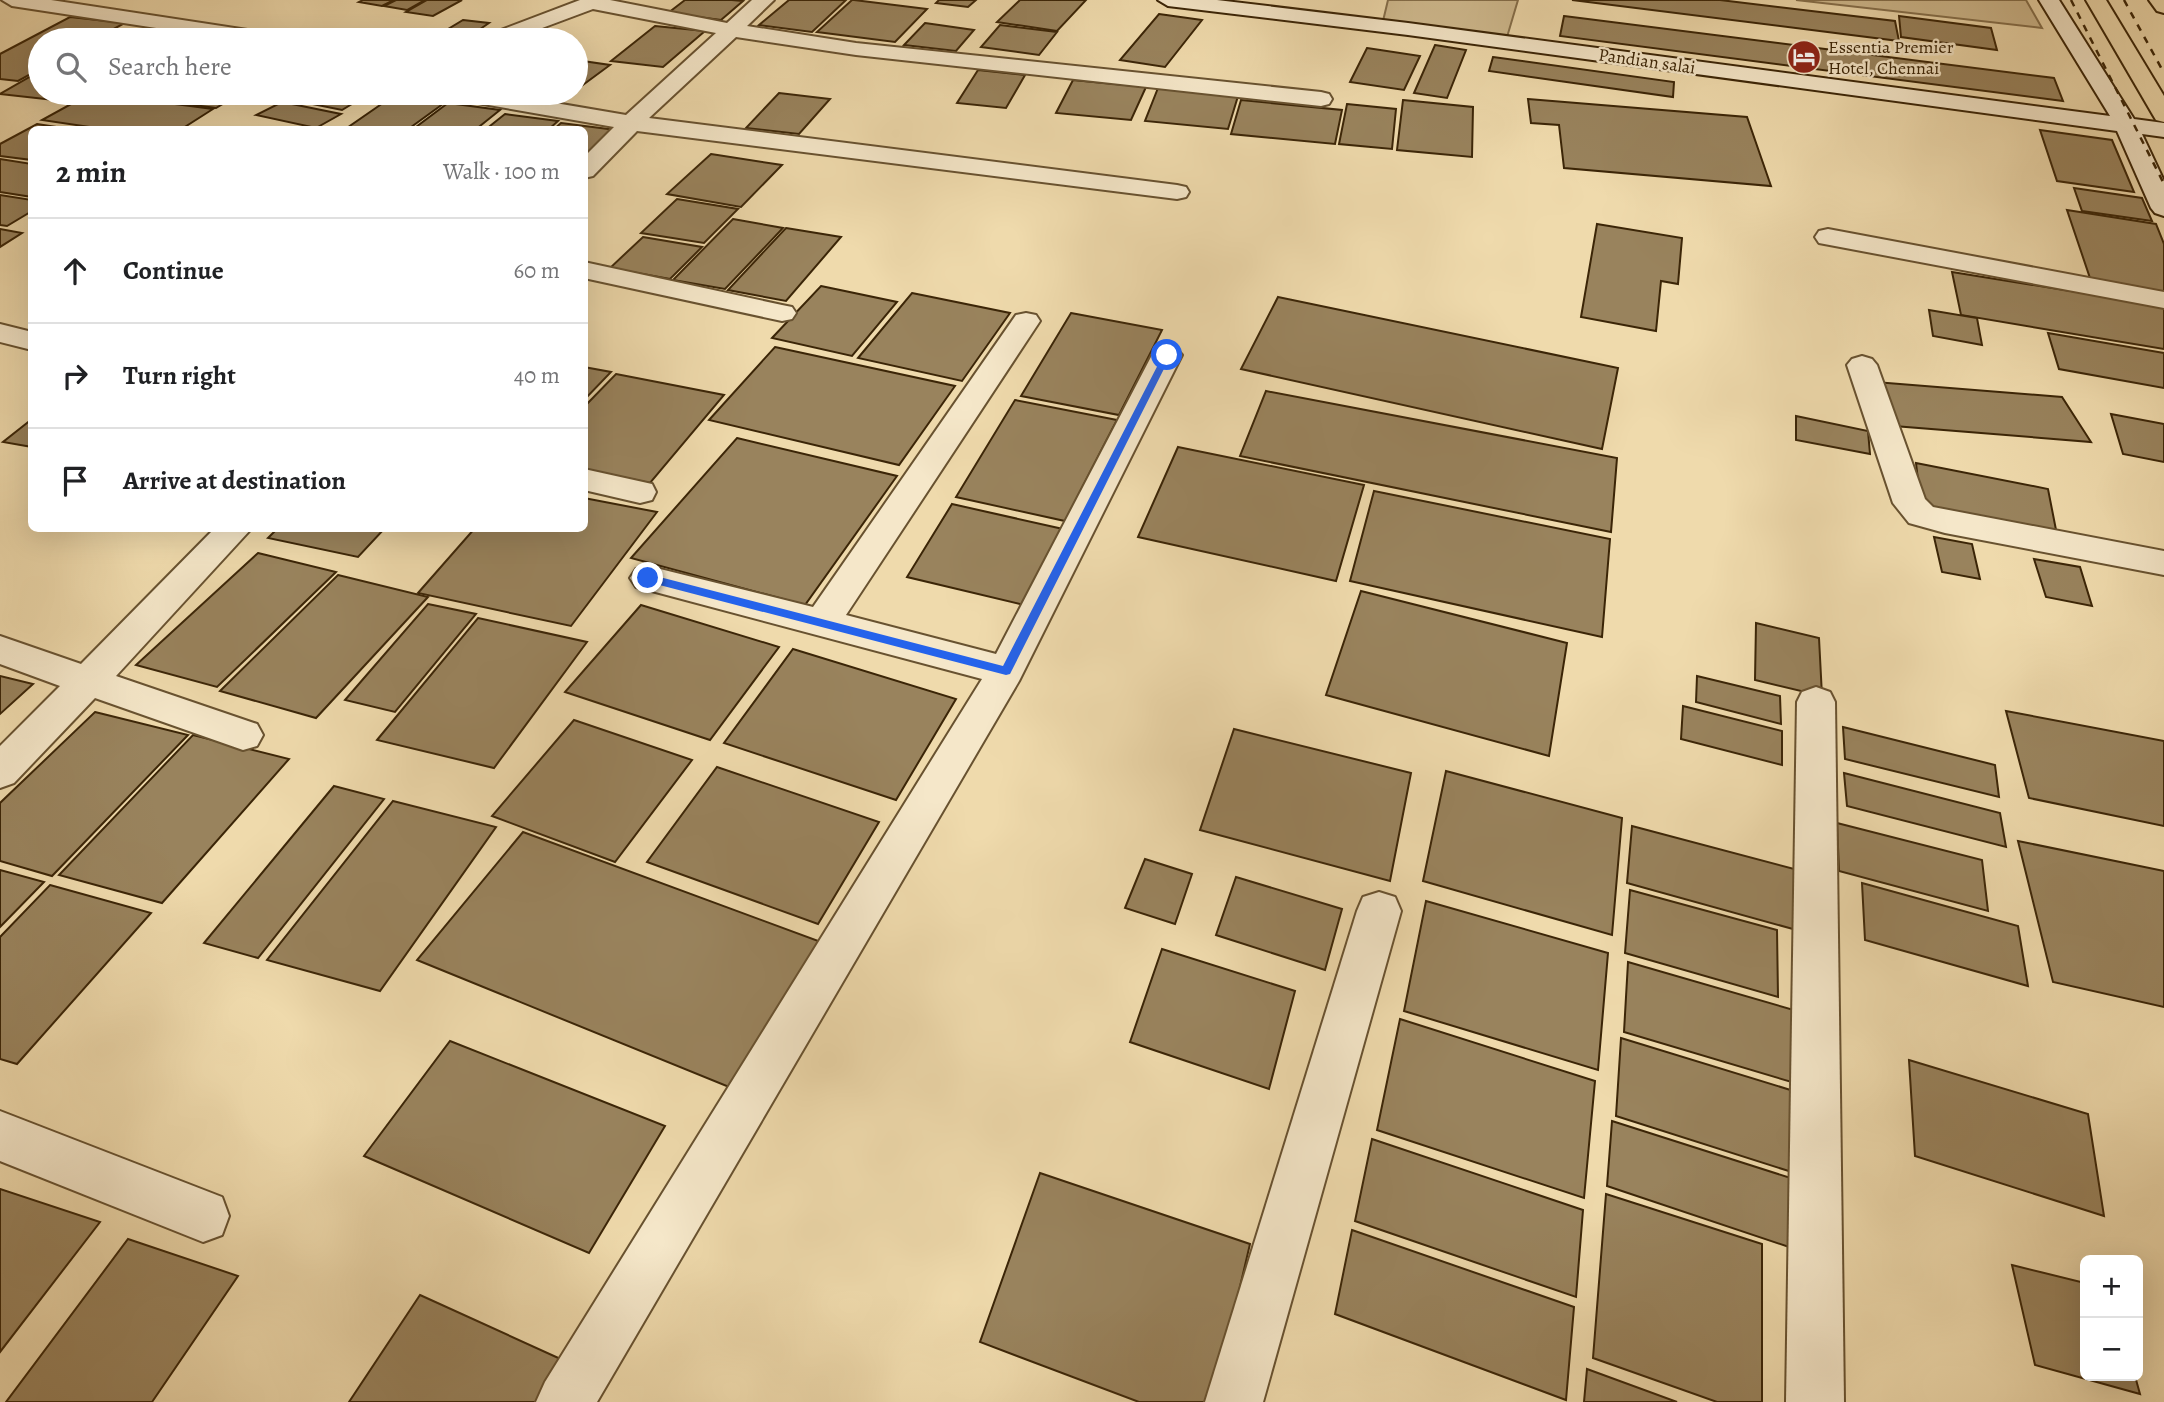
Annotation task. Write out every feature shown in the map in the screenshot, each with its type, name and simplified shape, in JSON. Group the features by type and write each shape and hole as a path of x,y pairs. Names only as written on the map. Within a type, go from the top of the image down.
{"main road":[{"path":"2096,0 2164,115"},
{"path":"2159,0 2164,7"},
{"path":"2141,78 2164,82"}],"street":[{"path":"12,0 195,28"},
{"path":"588,167 631,123 764,0"},
{"name":"Pandian salai","path":"1168,0 2164,130"},
{"path":"2049,0 2126,124 2164,208"},
{"path":"524,28 596,1 732,30 856,50 1321,99"},
{"path":"528,105 631,123 1177,192"},
{"path":"1828,237 2164,300"},
{"path":"588,271 782,313"},
{"path":"822,622 1026,321"},
{"path":"0,333 28,340"},
{"path":"565,1402 1006,671 1167,355"},
{"path":"1862,365 1910,503 1921,515 1945,522 2164,563"},
{"path":"588,481 640,492"},
{"path":"0,772 231,532"},
{"path":"648,578 1006,671"},
{"path":"0,650 243,735"},
{"path":"1815,1402 1816,702"},
{"path":"1234,1402 1379,911"},
{"path":"0,1136 202,1216"}],"shaded area":[{"path":"1388,0 1518,0 1507,37 1383,21"},
{"path":"1796,0 2026,0 2042,28"}],"building":[{"path":"394,0 382,6 359,2"},
{"path":"396,0 425,0 407,10 384,6"},
{"path":"427,0 462,0 433,16 406,12"},
{"path":"685,0 743,1 721,20 668,13"},
{"path":"789,0 846,0 812,32 759,25"},
{"path":"852,0 927,9 895,42 817,32"},
{"path":"939,0 976,0 968,7 936,3"},
{"path":"1020,0 1086,0 1057,31 997,22"},
{"path":"1572,0 1720,0 1895,21 1899,41"},
{"path":"1159,14 1202,20 1165,67 1120,60"},
{"name":"Essentia Premier Hotel, Chennai","path":"1564,16 2054,78 2063,101 1560,36"},
{"path":"1899,16 1991,28 1997,50 1901,37"},
{"path":"70,17 125,23 116,28 49,28"},
{"path":"463,20 489,23 482,28 450,28"},
{"path":"925,23 974,30 956,51 904,45"},
{"path":"1000,25 1057,32 1039,55 981,47"},
{"path":"655,26 705,31 663,67 611,61"},
{"path":"28,39 28,76 18,81 0,79 0,54"},
{"path":"1435,45 1466,50 1447,98 1414,93"},
{"path":"1367,48 1420,56 1404,90 1350,82"},
{"path":"1493,57 1674,82 1673,97 1489,71"},
{"path":"588,62 610,65 588,81"},
{"path":"978,70 1025,75 1006,108 957,103"},
{"path":"28,78 28,97 0,94"},
{"path":"1073,80 1146,87 1131,120 1056,113"},
{"path":"1158,88 1238,96 1228,129 1145,121"},
{"path":"779,93 830,99 799,134 746,128"},
{"path":"1528,99 1747,117 1771,186 1564,168 1559,125 1531,123"},
{"path":"1241,100 1342,110 1335,144 1231,134"},
{"path":"1403,100 1473,107 1472,157 1397,150"},
{"path":"1347,104 1396,109 1392,149 1339,144"},
{"path":"69,105 182,105 213,109 186,126 83,126 42,120"},
{"path":"193,105 221,105 216,108"},
{"path":"276,105 297,105 341,114 320,126 307,126 256,115"},
{"path":"317,105 350,105 342,110"},
{"path":"380,105 441,105 413,126 350,126"},
{"path":"445,105 500,110 480,126 417,126"},
{"path":"505,114 558,121 552,126 490,126"},
{"path":"561,123 585,126 558,126"},
{"path":"588,126 616,130 588,154"},
{"path":"28,129 28,160 0,156 0,144"},
{"path":"2040,130 2112,140 2134,192 2057,181"},
{"path":"711,154 782,165 741,207 667,194"},
{"path":"0,159 28,163 28,196 0,192"},
{"path":"2074,188 2142,198 2152,221 2082,211"},
{"path":"0,195 28,199 28,213 7,226 0,225"},
{"path":"677,199 738,209 704,243 641,233"},
{"path":"2067,210 2156,224 2164,244 2164,293 2091,281"},
{"path":"733,219 783,228 725,289 673,280"},
{"path":"1597,224 1682,238 1678,284 1661,281 1656,331 1581,317"},
{"path":"786,228 841,237 786,301 728,290"},
{"path":"0,229 22,233 0,247"},
{"path":"643,237 702,247 670,279 610,268"},
{"path":"1952,272 2164,306 2164,349 1961,315"},
{"path":"821,286 897,302 852,356 772,338"},
{"path":"912,293 1010,313 962,381 858,358"},
{"path":"1278,297 1618,368 1602,449 1241,369"},
{"path":"1929,310 1977,318 1982,345 1933,336"},
{"path":"1071,313 1162,330 1119,415 1021,396"},
{"path":"2048,333 2164,353 2164,388 2059,369"},
{"path":"775,347 955,386 899,465 709,420"},
{"path":"588,368 611,372 588,396"},
{"path":"616,374 724,395 650,483 588,470 588,403"},
{"path":"1875,382 2062,397 2091,442 1894,426"},
{"path":"1266,391 1617,458 1611,532 1240,456"},
{"path":"1015,400 1117,420 1065,521 956,497"},
{"path":"2111,414 2164,424 2164,462 2123,454"},
{"path":"1796,416 1868,431 1870,454 1796,440"},
{"path":"28,422 28,446 3,442"},
{"path":"737,438 897,476 805,605 631,558"},
{"path":"1178,447 1364,485 1336,581 1138,537"},
{"path":"1916,463 2048,489 2057,535 1921,506"},
{"path":"1374,491 1610,539 1602,637 1350,581"},
{"path":"588,499 657,512 571,626 418,593 471,532 588,532"},
{"path":"952,504 1063,529 1024,605 907,577"},
{"path":"274,532 381,532 358,557 268,538"},
{"path":"1934,537 1972,544 1980,579 1942,572"},
{"path":"258,553 336,572 217,687 136,665"},
{"path":"2034,559 2080,567 2092,606 2046,597"},
{"path":"338,575 428,597 316,718 220,691"},
{"path":"1361,591 1567,643 1549,756 1326,695"},
{"path":"428,604 476,614 395,712 345,700"},
{"path":"641,605 779,647 710,740 565,692"},
{"path":"478,618 587,642 494,768 377,740"},
{"path":"1756,623 1819,638 1822,696 1755,680"},
{"path":"793,649 956,699 896,800 724,743"},
{"path":"0,676 33,684 0,714"},
{"path":"1697,676 1780,696 1781,724 1696,702"},
{"path":"1683,706 1782,731 1782,765 1681,739"},
{"path":"2006,711 2164,741 2164,826 2029,798"},
{"path":"95,712 188,735 52,876 0,861 0,803"},
{"path":"574,720 692,760 615,862 492,816"},
{"path":"1843,727 1995,765 1999,797 1845,759"},
{"path":"1234,729 1411,773 1390,881 1200,830"},
{"path":"193,735 289,759 162,903 59,875"},
{"path":"717,767 879,822 818,924 647,862"},
{"path":"1446,771 1622,818 1612,935 1423,881"},
{"path":"1844,773 2000,813 2006,847 1847,806"},
{"path":"334,786 384,799 258,958 204,943"},
{"path":"393,801 496,827 380,991 267,960"},
{"path":"1837,823 1982,860 1988,911 1839,871"},
{"path":"1632,826 1798,870 1800,931 1627,883"},
{"path":"523,832 821,942 734,1089 417,960"},
{"path":"2018,841 2164,871 2164,1007 2053,982"},
{"path":"1145,859 1192,874 1175,924 1125,908"},
{"path":"0,870 44,882 0,927"},
{"path":"1236,877 1342,909 1325,970 1216,935"},
{"path":"1862,883 2018,926 2028,986 1865,940"},
{"path":"50,885 151,913 17,1064 0,1059 0,937"},
{"path":"1630,890 1777,930 1778,997 1625,953"},
{"path":"1426,901 1608,953 1598,1070 1404,1011"},
{"path":"1162,949 1295,991 1269,1089 1130,1042"},
{"path":"1628,962 1804,1013 1805,1086 1624,1032"},
{"path":"1400,1019 1595,1081 1584,1198 1377,1130"},
{"path":"1621,1038 1797,1092 1798,1174 1616,1116"},
{"path":"450,1041 665,1126 589,1253 364,1156"},
{"path":"1909,1060 2088,1114 2104,1216 1915,1156"},
{"path":"1612,1121 1797,1180 1798,1250 1607,1186"},
{"path":"1372,1139 1583,1210 1576,1297 1355,1221"},
{"path":"1040,1173 1250,1244 1213,1402 1139,1402 980,1342"},
{"path":"0,1189 100,1222 0,1352"},
{"path":"1606,1194 1762,1244 1762,1402 1717,1402 1593,1358"},
{"path":"1352,1230 1574,1307 1566,1400 1335,1314"},
{"path":"128,1239 238,1276 152,1402 6,1402"},
{"path":"2012,1265 2080,1282 2080,1377 2035,1365"},
{"path":"420,1295 565,1361 541,1402 349,1402"},
{"path":"1587,1369 1677,1402 1584,1402"},
{"path":"2093,1381 2136,1381 2140,1394"}],"railway":[{"path":"2071,0 2164,184"},
{"path":"2124,0 2164,73"}],"place":[{"name":"Essentia Premier Hotel, Chennai","path":"1804,57"}],"route":[{"path":"648,578 1006,671 1167,355"}]}
